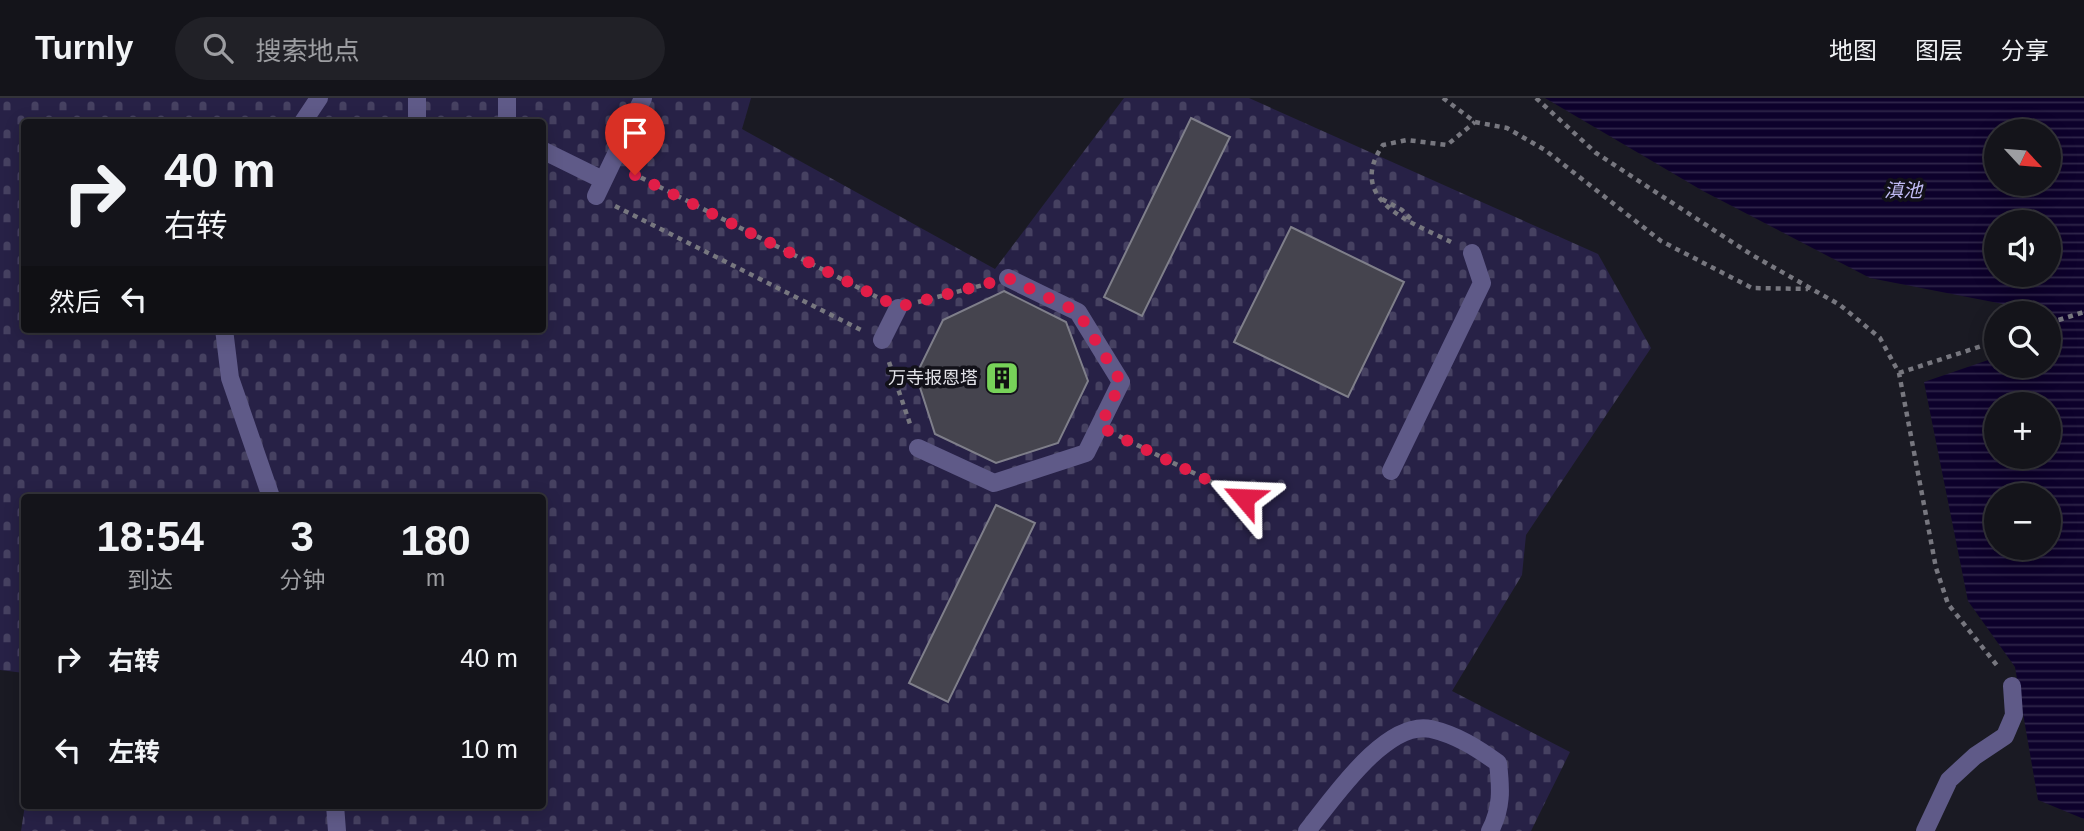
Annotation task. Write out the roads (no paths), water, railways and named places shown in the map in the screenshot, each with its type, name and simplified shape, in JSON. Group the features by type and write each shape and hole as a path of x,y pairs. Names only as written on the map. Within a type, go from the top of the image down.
{"street":[{"path":"305,119 319,98"},
{"path":"417,98 417,119"},
{"path":"507,98 507,119"},
{"path":"546,153 599,188 643,98"},
{"path":"1391,471 1482,283 1472,253"},
{"path":"918,448 994,483 1086,453 1100,427 1121,382 1078,312 1008,278"},
{"path":"882,340 898,307"},
{"path":"225,333 230,377 270,494"},
{"path":"1926,826 1949,780 1975,756 2005,736 2014,715 2012,686"},
{"path":"1307,831 1367,757 1396,736 1429,728 1469,742 1498,764 1502,789 1499,814 1490,831"},
{"path":"335,809 337,831"}],"water":[{"name":"滇池","path":"1545,98 2084,98 2084,819 2038,800 2015,667 1968,601 1924,382 1984,361 1984,378 2061,378 2061,301 1988,301 1870,278 1703,191"}],"place":[{"name":"万寺报恩塔","path":"1002,378"}]}
